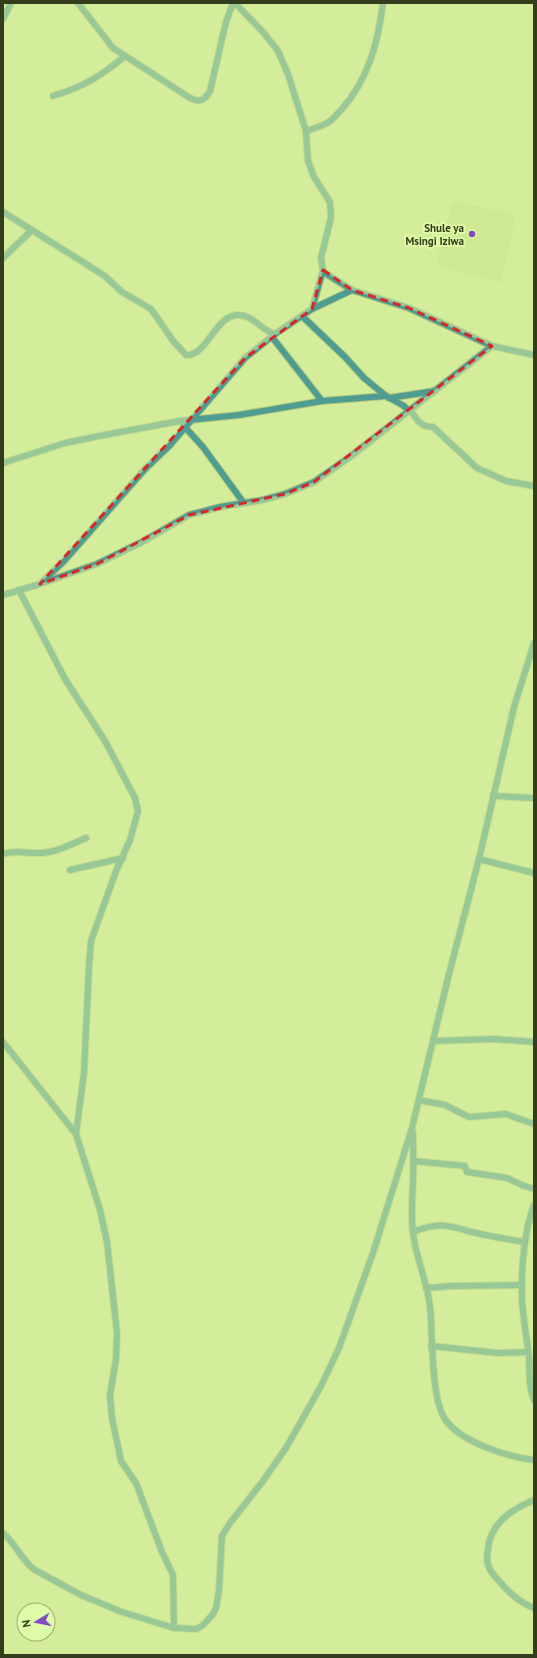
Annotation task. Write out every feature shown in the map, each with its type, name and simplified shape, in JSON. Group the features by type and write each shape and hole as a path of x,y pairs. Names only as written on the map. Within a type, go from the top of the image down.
{"street":[{"path":"3,19 11,3"},
{"path":"78,3 106,40 124,56 161,78 190,98 198,101 204,99 210,91 214,80 226,22 233,3 263,32 278,51 288,74 306,131 308,161 314,177 330,202 331,208 321,258 323,270 312,309"},
{"path":"306,131 320,127 333,119 350,100 361,82 373,57 380,29 383,3"},
{"path":"53,96 94,80 107,72 124,56"},
{"path":"3,212 106,277 122,292 151,309 179,349 186,355 192,355 198,351 225,320 235,315 247,317 274,336 322,401"},
{"path":"3,258 32,230"},
{"path":"323,270 334,280 352,290 409,308 492,346 534,355"},
{"path":"40,584 64,561 107,510 170,444 245,358 312,309 352,290"},
{"path":"302,316 345,357 364,378 387,397 402,404 419,422 436,430 477,468 506,481 534,486"},
{"path":"3,595 97,564 142,542 189,515 243,502 263,500 285,494 314,482 350,457 492,346"},
{"path":"3,463 65,443 180,421 240,415 322,401 387,397 435,391"},
{"path":"180,421 203,447 243,502"},
{"path":"19,590 65,679 103,739 135,798 138,812 130,840 116,871 91,941 84,1073 76,1134"},
{"path":"3,1533 10,1539 29,1565 36,1570 81,1594 129,1614 174,1628 196,1629 207,1622 213,1614 218,1595 222,1536 230,1523 264,1481 322,1386 338,1348 372,1253 412,1128 479,858 514,707 534,643"},
{"path":"493,796 534,798"},
{"path":"3,854 16,851 42,853 86,838"},
{"path":"70,870 123,858"},
{"path":"479,858 534,873"},
{"path":"434,1040 493,1039 534,1042"},
{"path":"3,1042 76,1134 100,1210 107,1242 117,1333 116,1359 110,1395 112,1418 121,1461 136,1483 162,1552 173,1575 174,1628"},
{"path":"419,1100 444,1105 469,1117 506,1114 534,1124"},
{"path":"412,1128 413,1161 411,1198 413,1232 416,1254 426,1288 431,1319 431,1346 438,1400 446,1421 454,1429 485,1447 506,1455 534,1460"},
{"path":"413,1161 465,1166 467,1172 507,1178 522,1186 534,1189"},
{"path":"534,1205 529,1219 525,1242 522,1285 530,1384 534,1400"},
{"path":"413,1232 430,1226 446,1225 477,1233 525,1242"},
{"path":"426,1288 522,1285"},
{"path":"431,1346 498,1353 528,1352"},
{"path":"534,1500 514,1510 500,1522 489,1539 487,1560 489,1568 505,1589 534,1608"}],"highlighted area":[{"path":"323,270 352,290 409,308 492,346 314,482 285,494 189,515 97,564 40,584 245,358 312,309"}],"shaded area":[{"path":"452,201 516,214 501,283 436,265"}],"place":[{"name":"Shule ya Msingi Iziwa","path":"472,234"}]}
